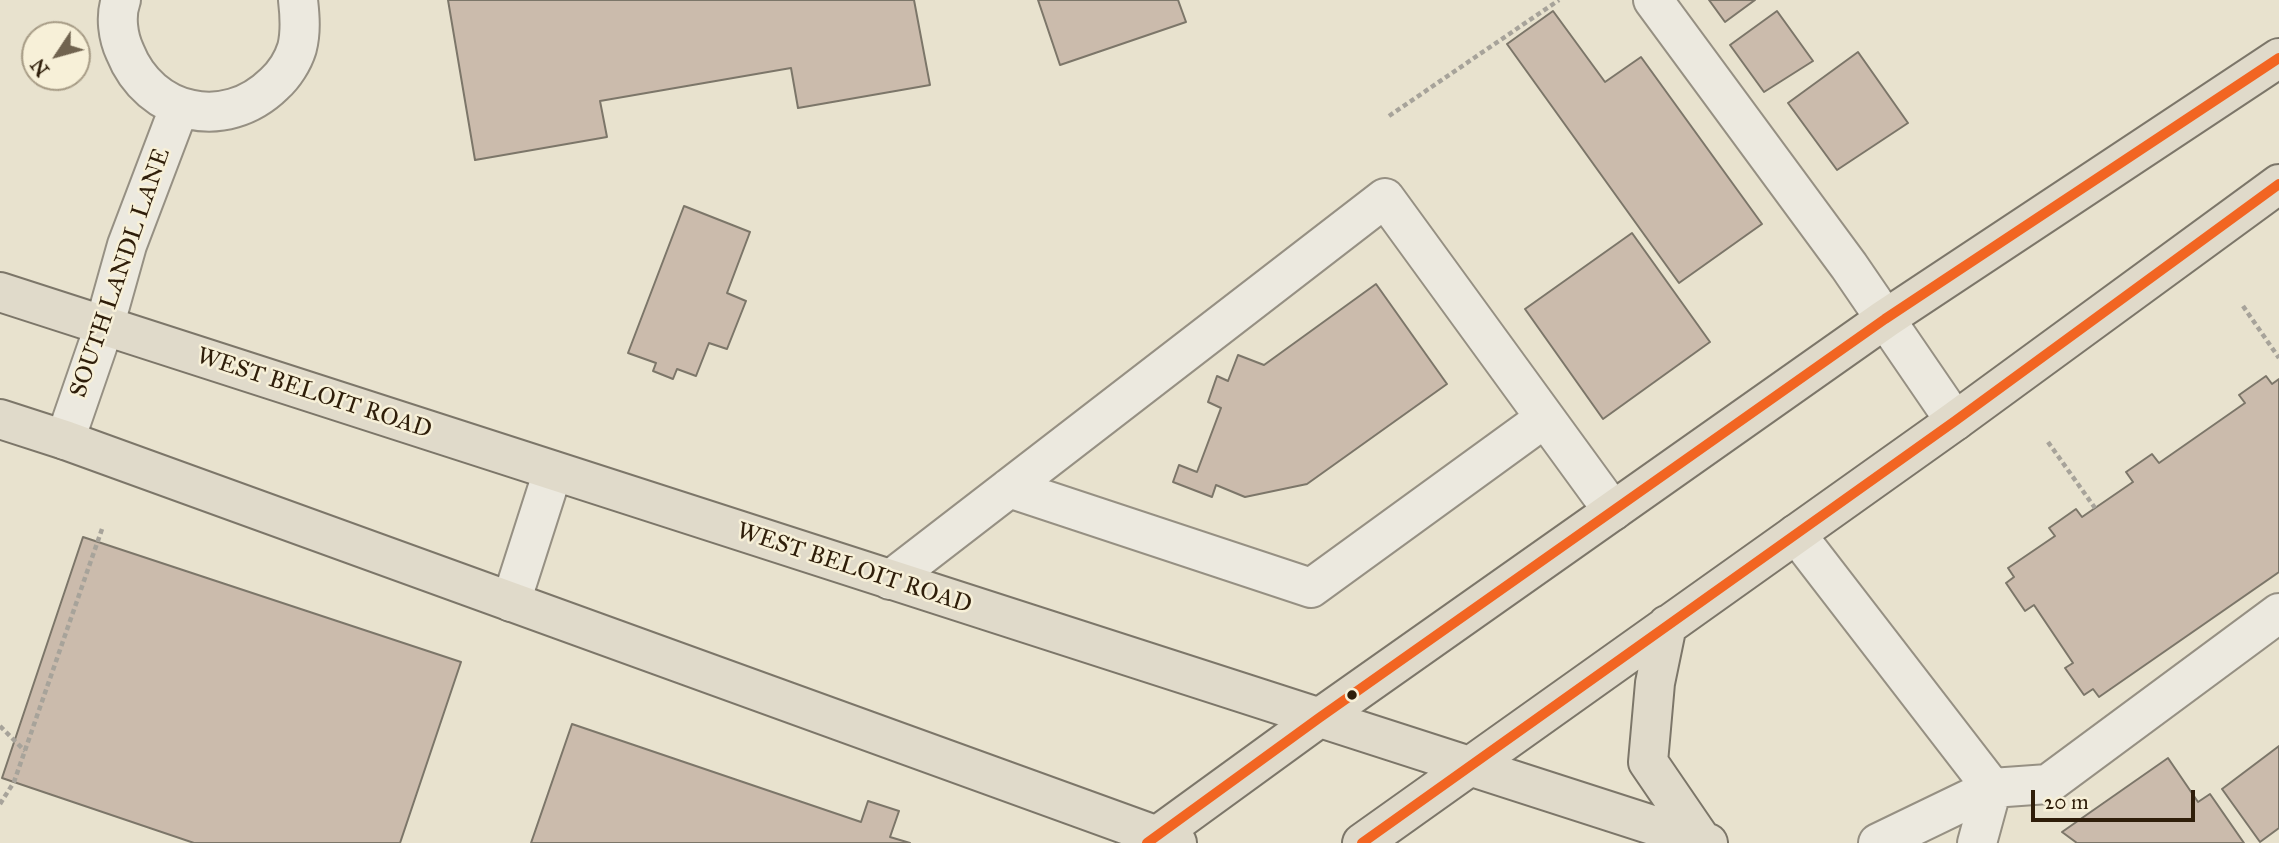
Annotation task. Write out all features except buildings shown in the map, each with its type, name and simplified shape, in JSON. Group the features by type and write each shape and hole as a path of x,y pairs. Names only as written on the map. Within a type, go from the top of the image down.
{"main road":[{"path":"0,419 65,440 511,602 1160,841 1319,718 1885,319 2279,58"},
{"path":"1362,843 1955,421 2279,184"},
{"name":"WEST BELOIT ROAD","path":"0,292 1705,842"},
{"path":"1667,625 1655,683 1648,762 1705,842"}],"lane":[{"path":"121,0 118,8 119,40 131,69 152,92 179,108 207,113 236,108 262,96 283,76 296,51 301,22 298,0"},
{"path":"1653,0 1849,266 1955,421"},
{"name":"SOUTH LANDL LANE","path":"65,440 104,327 127,245 179,108"},
{"path":"890,580 1385,198 1613,511"},
{"path":"1009,488 1311,588 1545,418"},
{"path":"511,602 553,471"},
{"path":"1796,534 1992,788"},
{"path":"1878,843 1992,788 2048,784 2279,613"},
{"path":"1977,843 1992,788"}],"path":[{"path":"1389,116 1559,0"},
{"path":"2243,306 2279,358"},
{"path":"2048,442 2095,508"},
{"path":"0,804 14,782 102,529"},
{"path":"0,726 25,751"}],"transit line":[{"path":"1147,843 1319,718 1885,319 2279,58"},
{"path":"1362,843 1955,421 2279,184"}]}
